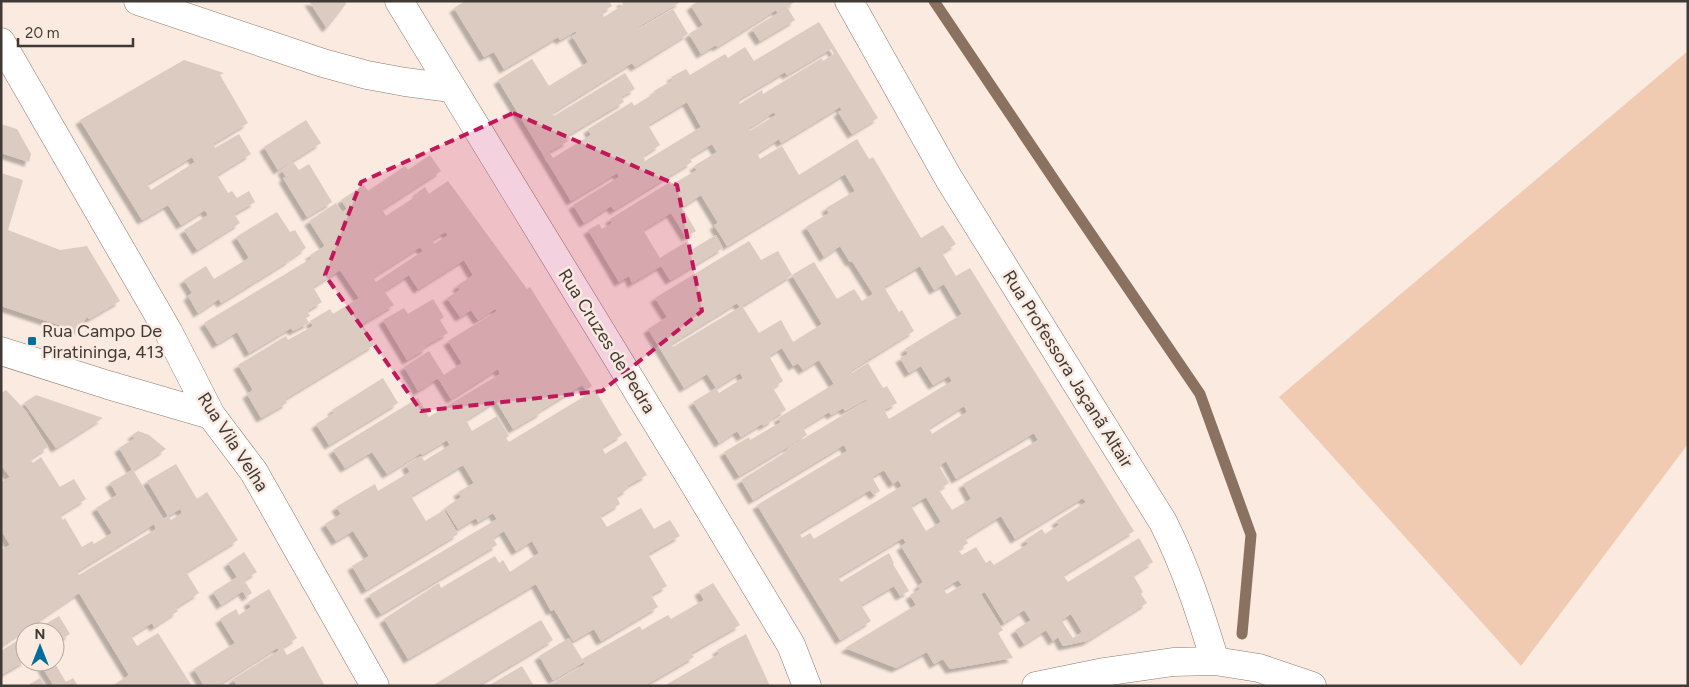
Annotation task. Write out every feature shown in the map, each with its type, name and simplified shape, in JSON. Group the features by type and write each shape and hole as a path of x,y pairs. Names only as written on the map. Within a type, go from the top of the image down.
{"street":[{"path":"138,1 340,68 405,82 451,88"},
{"name":"Rua Cruzes de Pedra","path":"399,1 791,645 807,686"},
{"name":"Rua Professora Jaçanã Altair","path":"849,1 949,179 1163,522 1179,552 1194,591 1215,661"},
{"name":"Rua Vila Velha","path":"1,42 169,333 211,415 254,472 375,686"},
{"path":"1,351 211,415"},
{"path":"1036,686 1104,672 1163,664 1215,661 1259,668 1312,686"}],"highlighted area":[{"path":"513,113 677,185 702,311 602,391 421,411 325,275 361,182"}],"shaded area":[{"path":"1688,51 1688,444 1521,666 1279,397"}],"building":[{"path":"309,1 346,1 346,4 328,27 326,27"},
{"path":"465,1 609,1 612,6 602,12 604,17 623,5 621,1 682,1 638,27 639,29 673,9 688,34 635,67 632,63 552,113 554,116 625,73 635,89 621,97 624,102 565,137 568,141 549,152 553,158 591,135 588,129 632,102 634,106 673,80 671,77 686,69 690,75 725,54 728,58 745,47 754,61 819,22 878,118 852,134 838,112 842,110 840,107 781,143 779,139 757,153 760,159 782,146 799,175 857,139 869,159 873,157 921,238 943,225 956,244 942,253 956,276 970,268 1134,531 1063,575 1068,582 1139,538 1153,562 1133,575 1147,603 1087,641 1063,646 1058,637 1053,641 1046,630 1024,644 1015,630 1031,620 1024,610 1004,623 985,592 981,594 1003,630 998,633 1013,658 950,669 943,659 934,664 927,652 896,668 845,648 916,605 910,595 920,589 918,586 923,582 901,546 906,543 903,538 838,577 841,582 889,553 893,564 909,591 900,596 894,586 861,605 871,621 840,640 757,505 847,451 844,445 753,500 741,480 789,450 788,448 868,400 845,411 843,408 831,415 829,412 803,428 807,435 739,476 724,452 749,437 750,440 781,422 778,418 834,384 819,360 803,370 798,363 793,366 782,348 769,356 783,381 773,388 786,410 763,426 762,424 741,437 737,431 719,443 693,402 716,388 707,374 684,388 648,329 667,317 655,298 749,241 761,260 778,251 792,275 814,262 837,299 854,289 862,301 873,294 840,246 824,257 806,227 829,213 826,208 855,191 845,174 727,246 714,225 718,223 701,195 682,207 696,231 686,237 671,213 643,230 660,258 686,242 691,250 716,235 723,248 670,280 661,266 632,283 629,276 619,282 588,230 599,224 602,229 612,223 610,219 670,182 671,185 697,170 694,166 717,152 712,144 689,158 692,162 614,210 611,206 584,223 573,205 619,177 617,173 571,201 498,80 532,59 549,86 588,62 572,36 577,33 576,31 560,40 558,37 504,69 494,52 484,57 454,8","holes":["831,49 834,54 823,61 822,58 763,94 762,90 740,104 738,100 785,72 787,75","687,102 701,127 645,161 643,156 660,145 648,125","774,112 776,115 750,131 748,129","920,266 934,290 944,284 962,314 905,349 908,354 900,358 909,373 921,366 933,385 949,376 952,381 889,419 884,410 897,403 887,386 883,388 868,363 852,373 850,371 914,331 902,310 899,312 884,287","792,275 822,324 793,342 781,320 759,333 742,306","737,303 740,307 673,347 671,344","740,373 743,378 719,393 716,388","964,406 967,412 932,434 929,428","1034,433 1038,440 963,484 971,499 952,510 939,490 949,483 939,466 946,461 956,479","884,470 893,484 898,480 902,486 814,539 810,533 802,538 799,533 870,490 874,495 880,491 872,477","926,497 941,522 926,531 911,506","1083,498 1086,502 1056,521 1059,525 1045,534 1042,529 1025,540 1028,544 994,565 990,560 986,563 976,547 962,555 958,550 968,543 965,538 1001,516 1015,539","958,580 962,585 947,594 943,589","1071,614 1082,632 1073,638 1061,620"]},
{"path":"698,1 796,1 787,7 795,20 760,41 752,29 778,13 776,10 717,47 716,45 701,54 689,34 703,25 691,6"},
{"path":"184,60 224,73 220,75 248,123 213,144 215,148 239,134 251,154 217,175 228,193 232,191 237,198 249,191 255,202 234,214 240,223 197,250 184,230 208,215 205,210 181,225 168,205 142,220 80,120","holes":["192,157 195,162 151,190 147,184"]},
{"path":"306,120 321,143 278,170 264,147"},
{"path":"1,124 17,129 31,154 29,162 1,153"},
{"path":"430,155 441,171 382,209 386,216 418,195 417,193 425,187 429,194 448,181 527,289 530,287 592,386 586,390 582,385 513,429 496,401 466,420 472,431 497,416 509,436 506,438 509,442 595,390 622,435 602,447 605,454 626,441 647,475 627,486 628,489 616,496 620,504 600,516 607,527 641,508 654,529 670,520 680,536 648,554 667,586 651,595 658,607 601,641 594,629 573,641 554,609 551,611 536,584 408,659 384,619 439,583 441,588 495,556 499,563 503,560 510,572 539,553 532,541 516,551 504,531 493,538 497,545 381,614 369,595 497,519 493,513 478,522 476,518 458,529 445,508 461,497 458,492 474,483 463,465 411,496 426,521 444,510 458,534 366,590 352,566 369,556 353,531 336,541 325,524 341,514 336,507 375,484 378,491 410,472 406,465 421,456 424,461 450,445 447,440 422,455 421,453 387,474 372,452 345,468 333,450 418,398 429,417 500,374 498,369 451,399 438,378 418,391 404,367 429,351 444,375 462,363 448,341 497,311 495,309 478,320 471,310 460,317 447,298 460,290 457,286 473,275 464,260 418,289 409,275 384,291 394,305 362,324 374,345 285,399 287,403 261,418 247,394 253,390 238,365 286,336 288,340 313,326 310,321 330,309 333,314 359,298 340,270 313,287 322,302 307,311 310,316 306,318 309,323 293,331 291,328 249,353 237,332 217,344 204,323 312,258 310,255 325,246 309,221 336,203 342,212 347,209 341,200 364,185 368,191 405,166 408,170","holes":["445,232 448,235 434,244 432,240","420,247 423,251 376,282 373,277"]},
{"path":"293,162 299,170 309,164 332,202 307,217 283,178 286,177 282,170"},
{"path":"1,173 23,180 8,230 60,250 87,246 120,301 89,319 87,317 77,331 1,306"},
{"path":"277,212 290,232 295,230 306,248 221,303 219,299 198,313 188,296 192,293 184,280 206,266 214,279 249,258 236,237"},
{"path":"433,299 444,317 440,320 448,333 425,346 427,348 407,360 383,320 404,308 408,314"},
{"path":"383,378 398,403 329,445 316,424 334,413 332,410"},
{"path":"6,390 26,411 48,447 30,459 33,463 41,457 60,487 74,479 86,499 60,515 63,520 65,518 82,547 92,541 94,544 112,533 96,508 117,495 110,483 132,470 119,448 135,438 132,435 138,431 149,435 166,449 133,470 163,519 168,516 147,481 176,464 197,499 207,492 238,540 186,572 199,593 175,608 178,611 154,627 152,623 131,636 137,646 158,633 192,686 112,686 129,675 79,593 36,622 15,622 15,636 1,646 1,550 10,545 1,530 1,482 10,477 1,465 1,393","holes":["180,509 182,513 171,520 168,516","154,524 156,529 79,575 76,572"]},
{"path":"36,395 103,418 56,448 24,403"},
{"path":"244,552 257,572 244,580 252,593 246,597 243,591 221,605 213,592 237,577 228,563"},
{"path":"713,583 740,625 691,653 694,657 644,686 548,686 585,664 584,662 553,680 539,656 569,638 582,659 640,626 642,630 668,615 671,619 704,600 699,591"},
{"path":"269,589 297,638 279,650 277,648 220,684 221,686 204,686 194,669 235,643 220,619 236,609 239,615 251,607 248,602"},
{"path":"59,616 63,622 49,622"},
{"path":"541,620 553,640 477,686 432,686"},
{"path":"65,626 70,634 65,637"},
{"path":"746,634 770,686 664,686 719,654 717,650"},
{"path":"15,642 15,667 1,675 1,651"},
{"path":"303,646 325,686 234,686 236,684 233,679 283,648 287,655"},
{"path":"522,666 534,686 488,686"},
{"path":"45,672 60,672 66,682 73,678 78,686 54,686"},
{"path":"40,678 45,686 27,686"}],"waterway":[{"path":"934,1 1200,394 1251,535 1242,634"}],"place":[{"name":"Rua Campo De Piratininga, 413","path":"32,341"}]}
